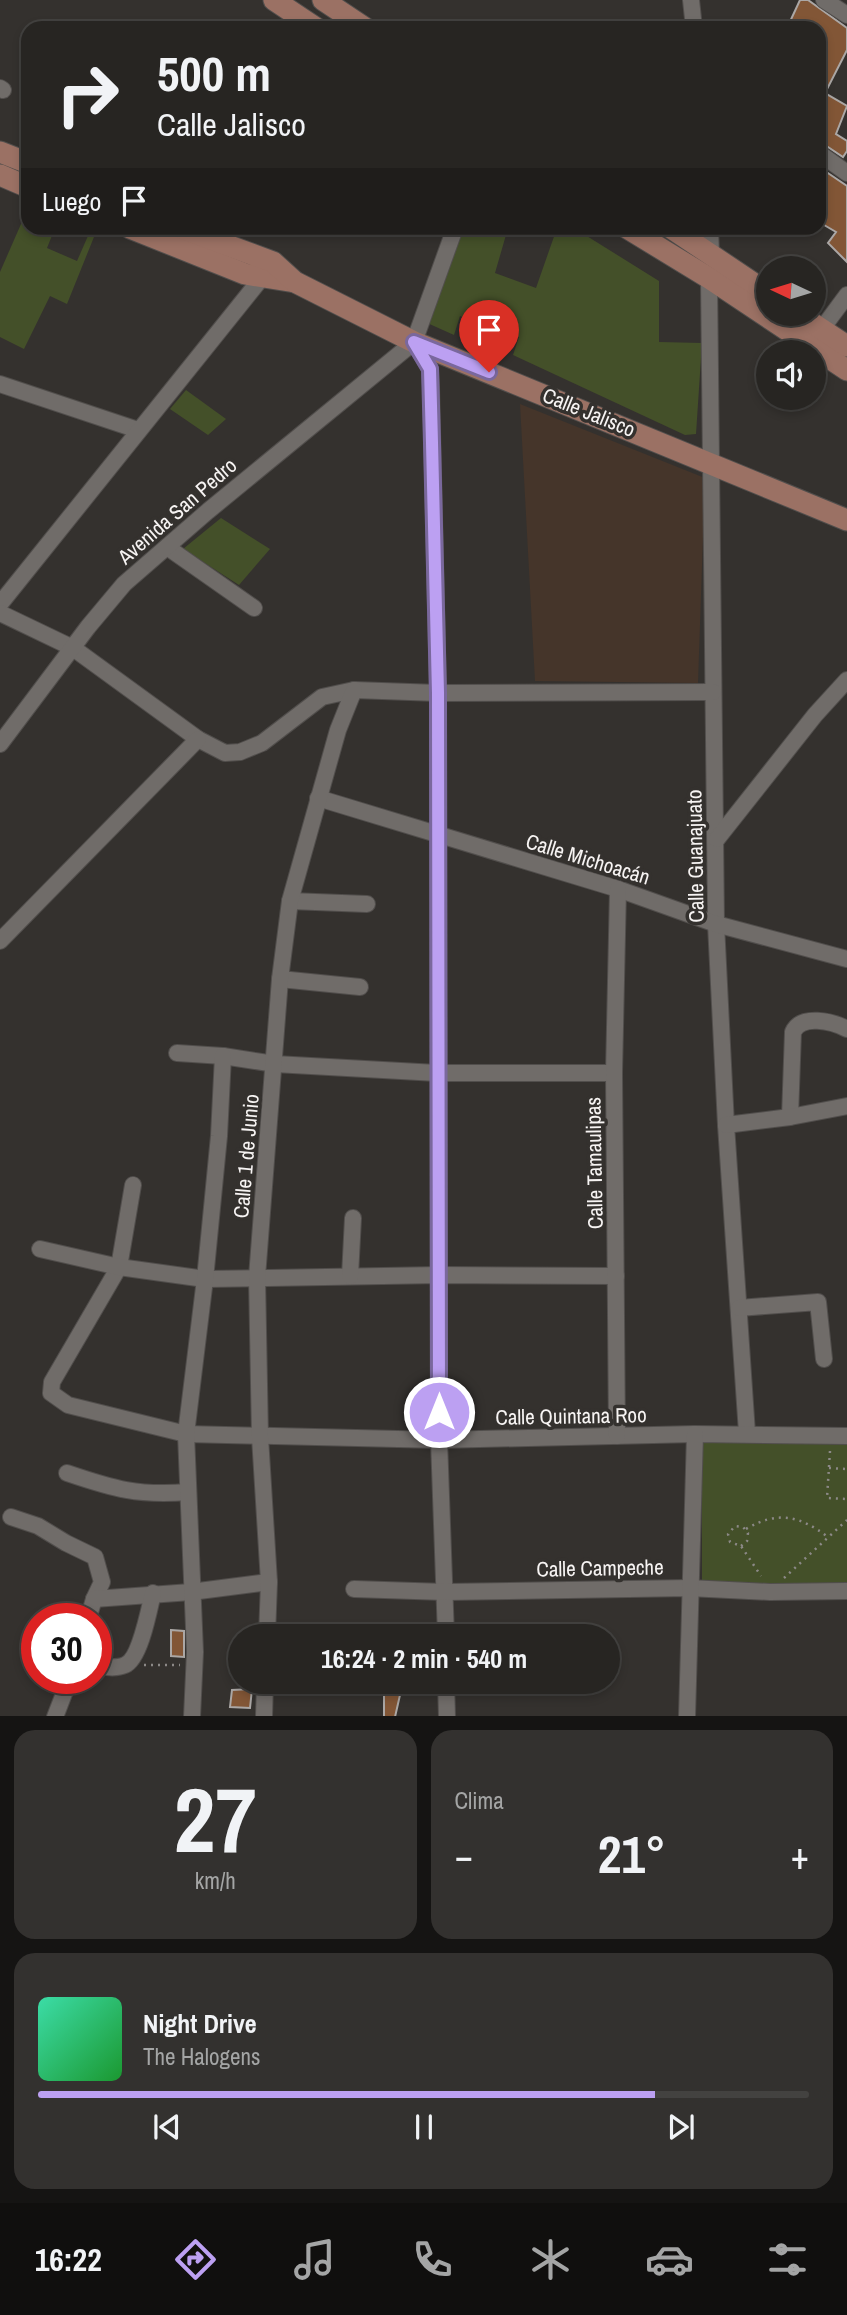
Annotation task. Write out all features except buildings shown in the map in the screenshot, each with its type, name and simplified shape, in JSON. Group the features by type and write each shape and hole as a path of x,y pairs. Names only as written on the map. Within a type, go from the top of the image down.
{"street":[{"path":"274,0 306,21"},
{"path":"323,0 354,21"},
{"path":"691,0 693,21"},
{"path":"824,0 847,15"},
{"path":"0,152 21,160"},
{"path":"826,158 847,173"},
{"path":"0,175 21,184"},
{"name":"Calle Jalisco","path":"148,235 245,274 268,270"},
{"name":"Calle Jalisco","path":"200,235 414,342 847,520"},
{"path":"446,1624 439,1440 436,835 438,693 430,369 414,342 452,235"},
{"path":"638,235 709,278 847,370"},
{"path":"682,235 756,285"},
{"path":"710,235 711,254"},
{"path":"0,604 268,270"},
{"name":"Calle Guanajuato","path":"709,278 716,924 726,1125 747,1433"},
{"path":"821,330 847,295"},
{"path":"815,326 847,346"},
{"name":"Avenida San Pedro","path":"0,744 124,584 414,342"},
{"path":"0,384 138,430"},
{"path":"167,547 254,608"},
{"path":"0,613 73,648 198,739 225,752 240,752 261,743 322,698 355,690 438,693 713,692"},
{"path":"716,839 815,715 847,680"},
{"name":"Calle 1 de Junio","path":"267,1624 269,1582 260,1437 257,1278 280,979 290,901 338,730 355,690"},
{"path":"0,941 198,739"},
{"name":"Calle Michoacán","path":"318,798 618,889 716,924 847,959"},
{"name":"Calle Tamaulipas","path":"617,1436 614,1073 618,889"},
{"path":"290,901 367,904"},
{"path":"280,979 360,987"},
{"path":"790,1116 793,1032 796,1025 805,1020 840,1025 847,1029"},
{"path":"177,1053 223,1056 275,1064 437,1073 614,1073"},
{"path":"192,1716 195,1665 186,1434 205,1279 223,1056"},
{"path":"726,1125 847,1106"},
{"path":"119,1267 133,1185"},
{"path":"350,1276 353,1218"},
{"path":"40,1249 119,1267 205,1279 440,1275 616,1276"},
{"name":"Calle Quintana Roo","path":"119,1267 58,1370 52,1382 51,1393 68,1405 186,1434 439,1440 695,1433 847,1436"},
{"path":"738,1308 818,1302 824,1359"},
{"path":"687,1716 695,1433"},
{"path":"67,1473 116,1490 152,1494 188,1492"},
{"path":"11,1517 38,1525 95,1557 103,1582 93,1603"},
{"path":"94,1599 191,1592 269,1582"},
{"name":"Calle Campeche","path":"354,1590 445,1592 689,1588 770,1592 847,1591"},
{"path":"112,1667 127,1665 135,1656 153,1593"},
{"path":"55,1716 64,1694"},
{"path":"264,1716 265,1694"},
{"path":"446,1694 447,1716"}],"path":[{"path":"830,1447 827,1497 847,1499"},
{"path":"829,1468 847,1469"},
{"path":"746,1529 747,1541 741,1546 733,1545 728,1534 735,1526 746,1529 760,1521 779,1516 809,1522 828,1537"},
{"path":"780,1581 847,1520"},
{"path":"741,1546 763,1579"},
{"path":"127,1665 195,1665"}],"shaded area":[{"path":"520,404 705,478 698,683 535,681"}],"green space":[{"path":"21,224 21,235 52,235 47,248 77,261 88,235 95,235 67,304 50,296 24,349 0,337 0,272"},
{"path":"459,235 506,235 495,273 536,288 555,235 585,235 659,281 659,342 702,343 696,434 685,435 513,355 519,337 501,330 497,350 474,342 479,324 460,316 454,335 425,322"},
{"path":"186,390 226,419 208,435 170,409"},
{"path":"221,518 270,549 239,585 183,549"},
{"path":"702,1437 847,1437 847,1589 702,1589"}],"route":[{"path":"439,1412 436,862 438,693 430,369 414,342 489,372"}]}
